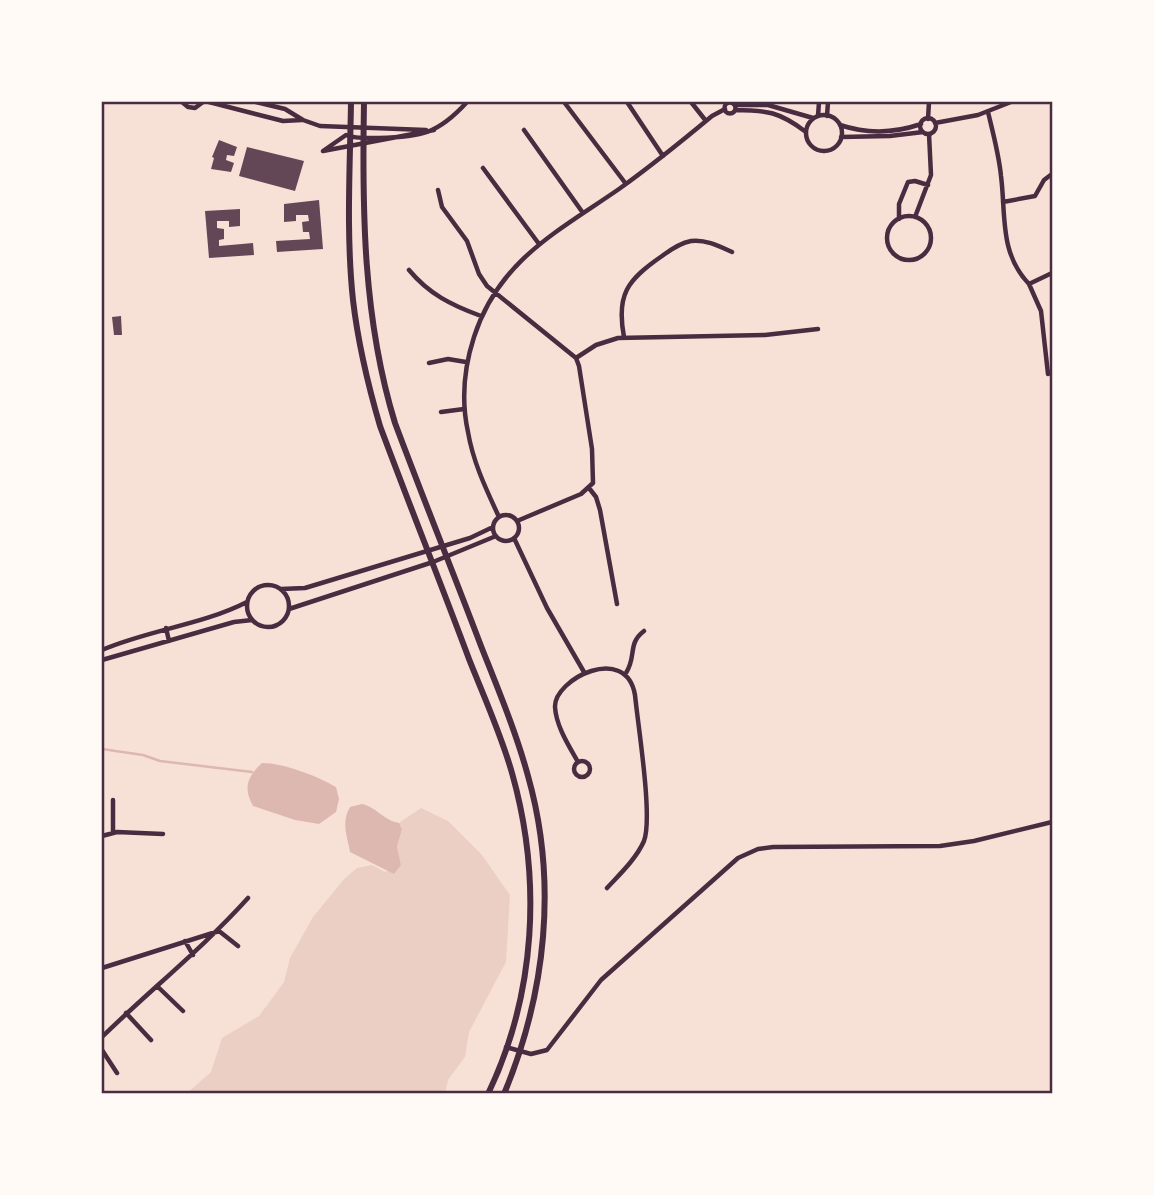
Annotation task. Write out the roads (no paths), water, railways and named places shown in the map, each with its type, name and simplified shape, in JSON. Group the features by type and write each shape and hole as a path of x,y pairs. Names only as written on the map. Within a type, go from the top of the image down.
{"main road":[{"path":"351,102 351,272 365,371 380,426 506,753 526,835 530,883 528,950 518,1010 488,1094"},
{"path":"364,102 367,277 379,366 395,423 519,743 540,826 545,876 543,947 536,993 520,1051 504,1094"}],"street":[{"path":"182,102 195,108 203,102"},
{"path":"209,102 283,121 303,120"},
{"path":"257,102 285,109 320,126 434,130"},
{"path":"434,130 323,152 345,135 363,138 411,137 434,130 450,120 467,102"},
{"path":"564,102 626,184"},
{"path":"627,102 663,156"},
{"path":"691,102 706,121"},
{"path":"819,102 816,118 806,132 813,148 824,151 835,147 841,137 839,125"},
{"path":"827,116 828,102"},
{"path":"733,105 768,106 816,118 827,116 839,125 865,131 887,131 921,124 928,118 929,102"},
{"path":"928,118 935,123 988,112 1011,102"},
{"path":"499,517 475,461 464,409 466,362 481,316 494,291 539,244 626,184 725,109 726,104 779,114 806,132"},
{"path":"725,109 730,114 733,105"},
{"path":"988,112 1000,169 1003,228 1008,248 1039,306 1048,374"},
{"path":"841,137 926,133 934,131 935,123"},
{"path":"915,217 932,171 926,133 921,124"},
{"path":"524,130 583,213"},
{"path":"483,168 539,244"},
{"path":"1003,202 1035,196 1044,180 1052,174"},
{"path":"899,219 915,217 926,224 931,243 925,254 907,260 895,255 888,244 889,231 899,219 899,204 908,182 928,185"},
{"path":"438,190 442,207 467,241 480,276 494,291 576,358 582,382 594,467 593,480 589,488 572,498 517,522"},
{"path":"624,337 621,317 624,293 630,281 643,269 690,241 711,243 732,252"},
{"path":"409,270 427,290 481,316"},
{"path":"1029,284 1052,273"},
{"path":"576,358 596,345 624,337 765,335 818,329"},
{"path":"429,363 448,359 466,362"},
{"path":"441,412 464,409"},
{"path":"589,488 596,497 600,510 617,604"},
{"path":"281,589 288,598 289,609 283,621 271,628 252,620 247,602 260,586 305,588 470,538 493,527 499,517 508,515 517,522 519,532 514,538 504,541 496,536 493,527"},
{"path":"289,609 433,562 496,536"},
{"path":"514,538 557,628 584,672"},
{"path":"102,650 166,628 232,610 247,602"},
{"path":"102,660 234,622 252,620"},
{"path":"166,628 169,641"},
{"path":"625,673 633,659 633,645 644,631"},
{"path":"116,644 120,655"},
{"path":"578,762 563,733 555,704 560,693 584,672 610,669 625,673 631,680 635,695 646,834 631,861 607,888"},
{"path":"113,800 113,833"},
{"path":"505,1047 536,1054 547,1050 601,980 738,858 747,853 773,847 940,846 974,841 1052,822"},
{"path":"102,836 113,833 163,834"},
{"path":"102,1037 193,955 248,898"},
{"path":"102,968 219,930"},
{"path":"219,930 238,946"},
{"path":"185,941 193,955"},
{"path":"157,986 183,1011"},
{"path":"126,1013 151,1040"},
{"path":"102,1050 117,1073"}],"waterway":[{"path":"102,749 143,755 160,761 252,772"}]}
